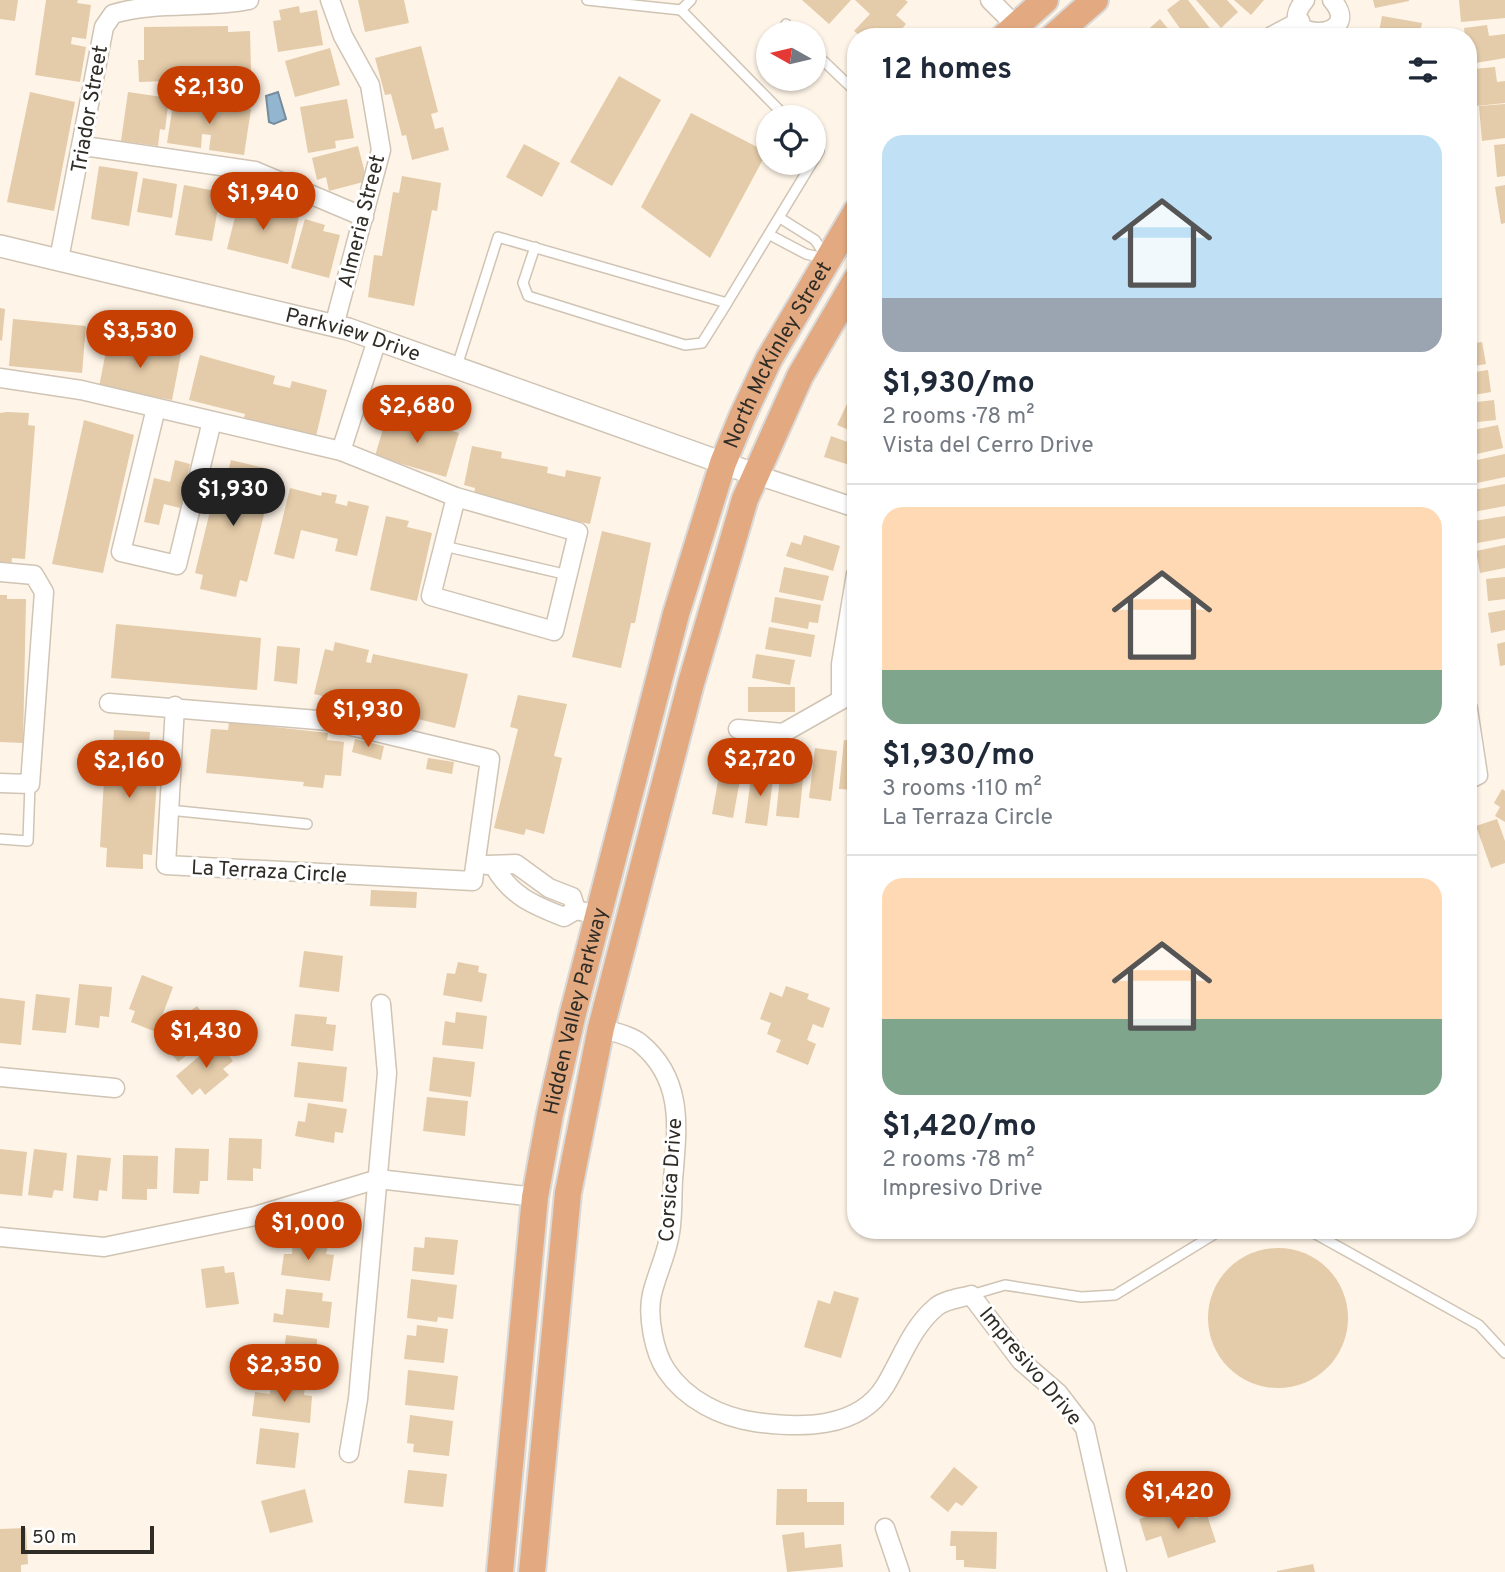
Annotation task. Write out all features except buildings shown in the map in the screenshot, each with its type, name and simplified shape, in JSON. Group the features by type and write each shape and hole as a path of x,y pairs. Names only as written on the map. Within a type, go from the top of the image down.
{"main road":[{"path":"1020,28 1045,0"},
{"path":"1063,28 1095,0"},
{"name":"North McKinley Street","path":"723,463 769,359 847,227"},
{"name":"North McKinley Street","path":"754,474 800,376 847,295"},
{"name":"Hidden Valley Parkway","path":"500,1572 535,1197 587,913 723,463"},
{"name":"Hidden Valley Parkway","path":"532,1572 568,1193 593,1062 647,847 719,584 754,474"},
{"path":"587,913 611,915 618,906 627,875 647,847"},
{"path":"552,1345 540,1321 549,1224 545,1210 535,1197 549,1189 556,1175 573,1086 593,1062"}],"street":[{"name":"Triador Street","path":"60,259 84,146 104,27 113,14 132,8 226,5 249,0"},
{"name":"Almeria Street","path":"330,0 343,36 370,85 381,150 334,326"},
{"path":"990,0 1012,28"},
{"path":"1305,0 1299,10 1300,21 1308,28"},
{"path":"1331,28 1339,16 1332,0"},
{"path":"1287,28 1300,21"},
{"path":"84,146 256,171 365,217"},
{"name":"Parkview Drive","path":"0,246 334,326 847,505"},
{"path":"341,451 377,340"},
{"path":"0,378 81,390 341,451 456,497 578,532 554,631 431,596 456,497"},
{"path":"156,408 121,552 177,565 212,421"},
{"path":"0,572 34,575 44,592 30,784 0,783"},
{"path":"847,628 841,664 847,696"},
{"path":"738,729 783,733 847,701"},
{"path":"109,703 175,706 330,721 491,759 476,864 516,864 528,874 572,897 587,913"},
{"name":"La Terraza Circle","path":"175,706 166,865 473,881 476,864"},
{"path":"494,866 505,886 537,906 564,917 587,913"},
{"path":"519,895 528,874"},
{"path":"349,1453 358,1399 387,1073 382,1004"},
{"name":"Corsica Drive","path":"601,1028 638,1041 655,1059 669,1084 678,1118 670,1233 651,1296 653,1336 665,1370 689,1395 716,1412 745,1421 779,1425 816,1426 843,1419 866,1405 883,1389"},
{"path":"0,1077 115,1088"},
{"path":"0,1237 104,1247 256,1216 378,1179 535,1197"},
{"name":"Impresivo Drive","path":"883,1389 908,1342 937,1306 971,1295 1021,1361 1058,1393 1085,1428 1117,1572"},
{"path":"885,1528 900,1572"}],"lane":[{"path":"587,0 681,10 774,105"},
{"path":"681,10 691,0"},
{"path":"826,63 847,83"},
{"path":"535,247 523,283 528,296 685,345 702,343 805,175"},
{"path":"780,218 815,240 828,259"},
{"path":"770,235 806,254 828,259"},
{"path":"456,368 499,236 727,303"},
{"path":"444,546 568,575"},
{"path":"0,839 28,841 30,784"},
{"path":"169,810 307,824"},
{"path":"971,1295 1005,1285 1081,1297 1115,1295 1207,1239"},
{"path":"1325,1239 1479,1325 1505,1353"}],"water":[{"path":"278,92 286,119 274,124 269,122 266,96"}]}
